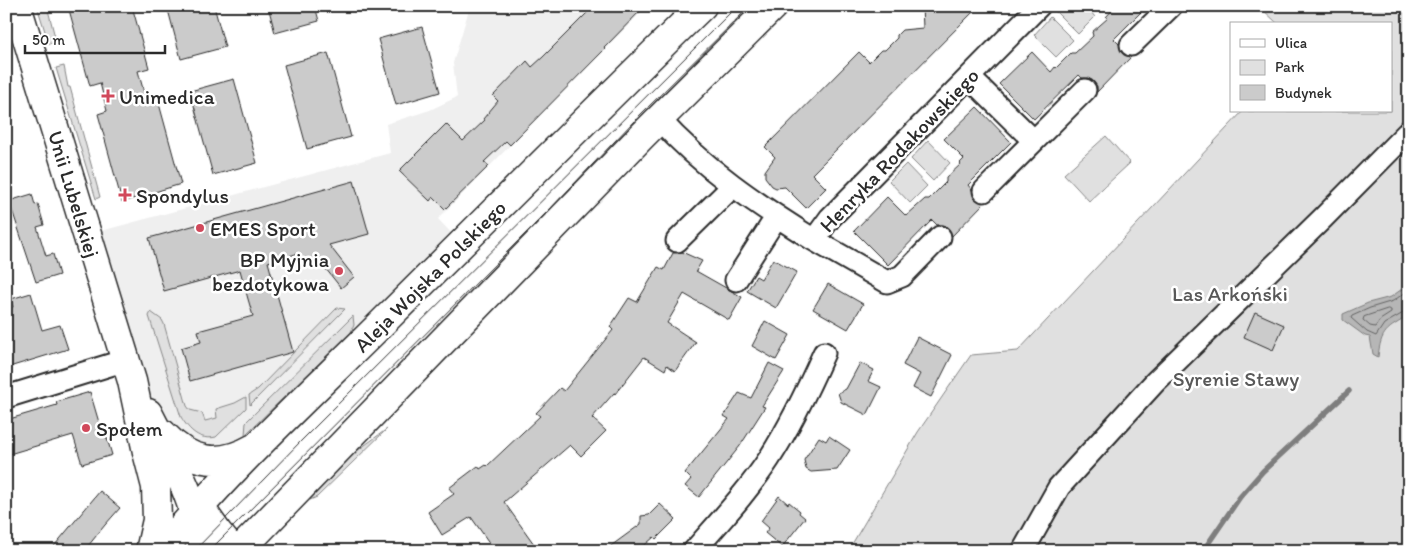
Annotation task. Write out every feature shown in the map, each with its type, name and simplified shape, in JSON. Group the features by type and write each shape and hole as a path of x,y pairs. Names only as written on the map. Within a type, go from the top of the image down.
{"main road":[{"name":"Unii Lubelskiej","path":"16,6 129,371 146,452 156,487 156,520 150,551"},
{"name":"Aleja Wojska Polskiego","path":"162,551 196,526 261,443 611,94 702,6"},
{"path":"239,551 659,119 774,6"},
{"name":"Unii Lubelskiej","path":"129,371 152,422 182,478 196,526"},
{"name":"Unii Lubelskiej","path":"152,422 175,445 188,454 202,459 227,459 247,452 261,443"},
{"name":"Unii Lubelskiej","path":"156,487 166,500 196,526"},
{"path":"196,526 217,547 227,551"},
{"path":"196,526 233,551"}],"street":[{"name":"Henryka Rodakowskiego","path":"659,119 698,158 733,186 814,240 830,218 1039,6"},
{"path":"1131,45 1171,6"},
{"path":"970,77 1034,141"},
{"path":"984,191 1085,90"},
{"path":"1023,551 1059,487 1136,403 1183,354 1324,218 1409,131"},
{"path":"677,241 733,186"},
{"path":"736,280 777,216"},
{"path":"814,240 887,282 902,276 940,237"},
{"path":"694,551 746,491 769,459 806,394 824,353"},
{"path":"6,397 129,371"}],"shaded area":[{"path":"470,6 647,6 438,219 457,239 252,444 223,457 157,421 90,234 390,153 386,124 430,110 457,97 453,63"}],"green space":[{"path":"37,6 47,6 56,41 49,44"},
{"path":"1062,6 1086,6 1095,17 1078,34 1056,12"},
{"name":"Las Arkoński","path":"1259,6 1409,6 1409,551 848,551 918,432 971,355 1018,351 1242,112 1392,112 1392,22 1276,22"},
{"path":"1050,17 1073,40 1056,57 1034,35"},
{"path":"64,66 68,87 70,87 100,197 96,199 56,68"},
{"path":"1106,136 1130,163 1089,201 1064,174"},
{"path":"928,140 950,163 933,181 911,159"},
{"path":"906,164 927,186 910,203 889,181"},
{"path":"337,308 345,309 250,405 249,395 258,389"},
{"path":"151,312 162,320 164,324 187,406 190,410 202,413 205,421 217,418 216,409 246,397 246,408 216,437 200,436 187,426 181,417 149,316"},
{"path":"353,316 354,325 351,332 245,435 246,422"},
{"path":"387,429 317,497 310,500 306,497 343,461"}],"water":[{"path":"1409,284 1409,316 1386,331 1381,341 1378,357 1373,354 1370,337 1365,336 1343,320 1343,314 1368,303 1391,297"}],"building":[{"path":"68,6 132,6 149,68 138,71 147,103 158,100 181,184 122,202 98,114 107,111 100,83 90,86"},
{"path":"167,6 214,6 225,47 181,59"},
{"path":"268,6 315,6 319,21 275,33"},
{"path":"594,6 645,6 510,145 506,141 484,162 489,166 445,209 433,197 430,201 399,171 446,124 463,141 485,120 483,119 498,101 493,96 527,61 532,67"},
{"path":"922,6 979,6 812,174 826,188 806,208 785,187 776,188 772,186 765,177 765,171 775,157 765,147 859,52 869,62 881,50 885,50 902,30 923,28"},
{"path":"1116,6 1147,6 1114,39 1119,44 1122,53 1131,57 1097,92 1097,86 1093,81 1088,78 1082,78 1079,75 1034,119 999,84 1032,52 1051,72 1093,36 1092,32 1108,18 1106,17"},
{"path":"422,27 440,92 396,105 378,39"},
{"path":"328,53 351,137 307,149 284,65"},
{"path":"234,79 257,163 213,175 190,91"},
{"path":"977,107 1011,142 968,185 975,199 984,203 952,236 948,228 944,225 937,225 932,220 888,265 854,231 887,197 906,216 925,199 929,199 946,182 946,178 964,159 944,139"},
{"path":"354,181 369,234 329,245 354,277 341,288 318,259 299,265 296,254 268,262 293,352 190,381 181,348 201,342 198,331 253,316 240,270 164,291 149,238"},
{"path":"32,194 35,205 38,204 44,225 37,227 46,256 53,254 59,275 36,282 9,201"},
{"path":"682,252 702,261 696,271 742,297 729,320 684,294 667,323 696,342 675,371 667,365 665,370 644,357 615,394 592,418 606,431 581,456 570,445 504,502 539,551 495,551 471,517 442,535 428,512 454,494 449,488 478,466 480,469 487,466 540,416 536,413 560,388 564,391 613,330 610,327 629,298 637,302 658,267 664,270 673,253"},
{"path":"773,259 797,272 776,308 747,291 756,276 761,279"},
{"path":"828,284 863,304 848,329 813,309"},
{"path":"31,293 42,330 60,325 68,349 6,368 6,309 13,307 11,299"},
{"path":"1255,312 1284,325 1273,350 1244,337"},
{"path":"765,321 790,335 776,360 752,346"},
{"path":"917,337 952,355 931,397 913,388 920,374 903,365"},
{"path":"769,363 784,371 762,406 765,407 740,446 699,497 685,486 691,479 685,473 729,419 724,416 739,393 751,398"},
{"path":"860,363 874,370 868,381 881,387 867,415 841,402 838,393 846,389"},
{"path":"90,392 103,436 106,435 112,455 82,464 73,435 6,455 6,420 57,405 56,402"},
{"path":"829,436 850,450 837,470 811,472 806,469 804,460 819,437 826,441"},
{"path":"100,491 120,508 84,551 50,551"},
{"path":"779,496 800,511 799,513 805,518 782,547 765,533 769,528 761,521"},
{"path":"660,504 676,519 656,539 654,537 638,551 604,551 641,524 641,516 649,515"}],"waterway":[{"path":"1203,551 1240,497 1263,471 1349,391"}],"tram line":[{"path":"194,551 301,441 737,6"},
{"path":"209,551 750,6"}],"place":[{"name":"Unimedica","path":"108,96"},
{"name":"Spondylus","path":"125,195"},
{"name":"EMES Sport","path":"200,228"},
{"name":"BP Myjnia bezdotykowa","path":"339,271"},
{"name":"Społem","path":"86,428"}],"park label":[{"name":"Syrenie Stawy","path":"1236,378"}]}
